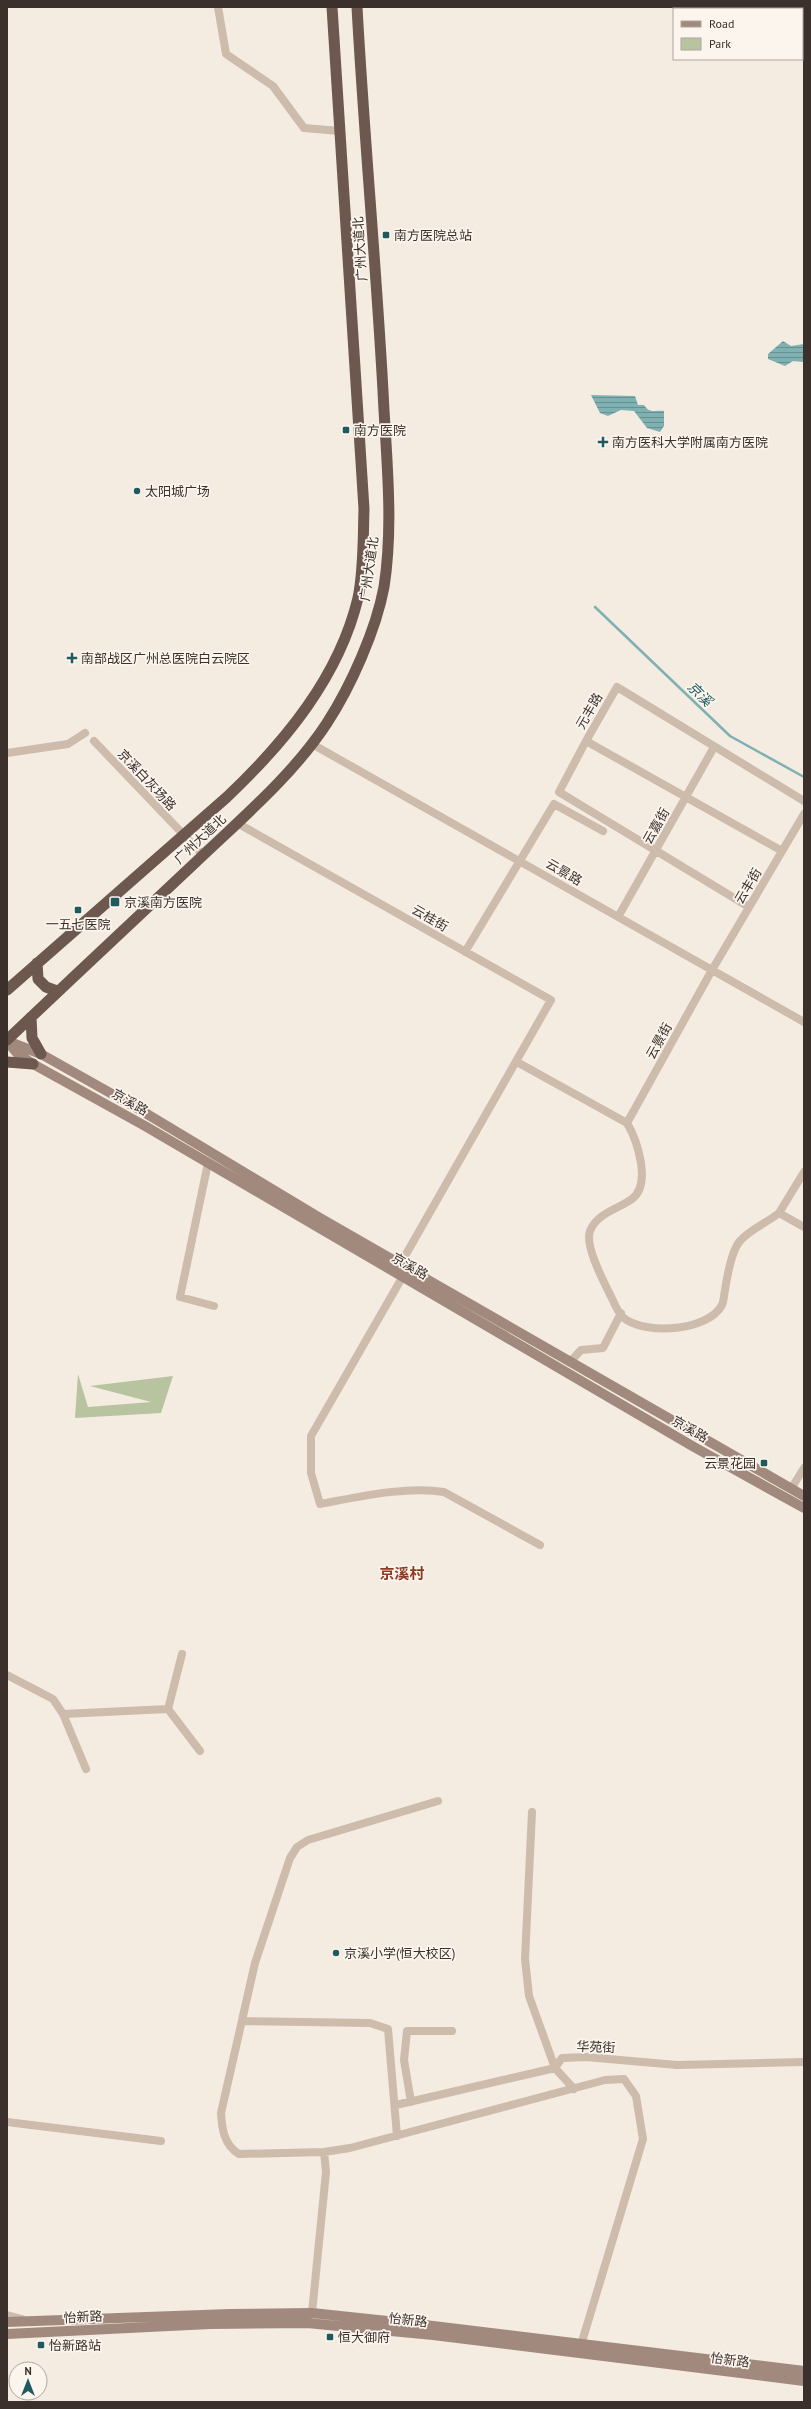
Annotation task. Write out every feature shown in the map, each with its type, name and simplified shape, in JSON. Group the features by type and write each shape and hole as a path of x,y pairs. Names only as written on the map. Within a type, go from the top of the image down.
{"highway":[{"name":"广州大道北","path":"9,988 183,836 260,765 303,713 336,658 358,598 364,509 332,7"},
{"name":"广州大道北","path":"7,1041 57,991 238,823 312,744 339,702 372,626 383,588 389,539 381,354 357,7"},
{"path":"37,963 38,979 46,987 57,991"},
{"path":"31,1017 32,1038 41,1054"},
{"path":"7,1062 33,1064"}],"main road":[{"path":"7,998 9,988"},
{"name":"京溪路","path":"7,1041 41,1054 570,1362 804,1496"},
{"name":"京溪路","path":"7,1041 17,1053 33,1064 208,1163 694,1447 804,1508"},
{"name":"怡新路","path":"7,2322 312,2313 804,2371"},
{"name":"怡新路","path":"7,2334 210,2324 307,2323 433,2335 804,2381"}],"street":[{"path":"218,7 226,54 273,86 304,128 340,131"},
{"name":"元丰路","path":"782,851 586,741 617,687 804,801"},
{"path":"7,753 68,744 85,733"},
{"name":"京溪白灰场路","path":"94,741 183,836 203,855"},
{"path":"586,741 559,792 749,907"},
{"name":"云景路","path":"312,744 804,1022"},
{"name":"云嘉街","path":"618,917 714,747"},
{"path":"465,952 554,804 603,831"},
{"name":"云丰街","path":"712,970 804,814"},
{"name":"云桂街","path":"238,823 551,1000 401,1263"},
{"name":"云景街","path":"627,1123 712,970"},
{"path":"517,1062 627,1123 634,1134 643,1166 641,1183 633,1198 599,1219 590,1232 590,1246 602,1276 620,1313 625,1319 652,1328 674,1328 693,1325 709,1318 723,1304 728,1270 740,1241 780,1213 804,1172"},
{"path":"208,1163 180,1297 214,1306"},
{"path":"780,1213 804,1227"},
{"path":"403,1276 311,1436 311,1473 320,1504 368,1495 429,1490 444,1492 540,1545"},
{"path":"570,1362 581,1350 603,1348 620,1313"},
{"path":"791,1489 804,1468"},
{"path":"168,1709 182,1654"},
{"path":"7,1675 53,1699 63,1714 86,1769"},
{"path":"63,1714 168,1709"},
{"path":"168,1709 200,1751"},
{"path":"438,1801 308,1840 297,1847 290,1858 262,1940 221,2113 222,2132 230,2146 239,2154 324,2152 397,2136 604,2080 624,2079 636,2096 643,2132 641,2150 581,2344"},
{"path":"532,1812 525,1959 529,1996 555,2068 574,2089"},
{"path":"242,2021 370,2023 388,2029 396,2105 397,2136"},
{"path":"411,2102 404,2060 407,2031 452,2031"},
{"name":"华苑街","path":"396,2105 555,2068 562,2058 586,2057 676,2065 804,2062"},
{"path":"7,2122 160,2141"},
{"path":"312,2313 326,2172 324,2152"},
{"path":"7,2315 34,2321"}],"green space":[{"path":"78,1374 88,1407 151,1402 90,1386 173,1376 161,1413 75,1418"}],"water":[{"path":"783,341 791,346 804,344 803,362 793,361 785,366 768,359 768,354"},
{"path":"591,395 635,396 638,405 644,405 651,411 664,411 664,426 660,432 647,428 634,411 621,410 608,416 600,413"}],"waterway":[{"name":"京溪","path":"595,607 730,736 804,777"}],"place":[{"name":"南方医院总站","path":"386,235"},
{"name":"南方医院","path":"346,430"},
{"name":"南方医科大学附属南方医院","path":"603,442"},
{"name":"太阳城广场","path":"137,491"},
{"name":"南部战区广州总医院白云院区","path":"72,658"},
{"name":"京溪南方医院","path":"115,902"},
{"name":"一五七医院","path":"78,910"},
{"name":"云景花园","path":"764,1463"},
{"name":"京溪小学(恒大校区)","path":"336,1953"},
{"name":"恒大御府","path":"330,2337"},
{"name":"怡新路站","path":"41,2345"}],"district":[{"name":"京溪村","path":"402,1573"}]}
